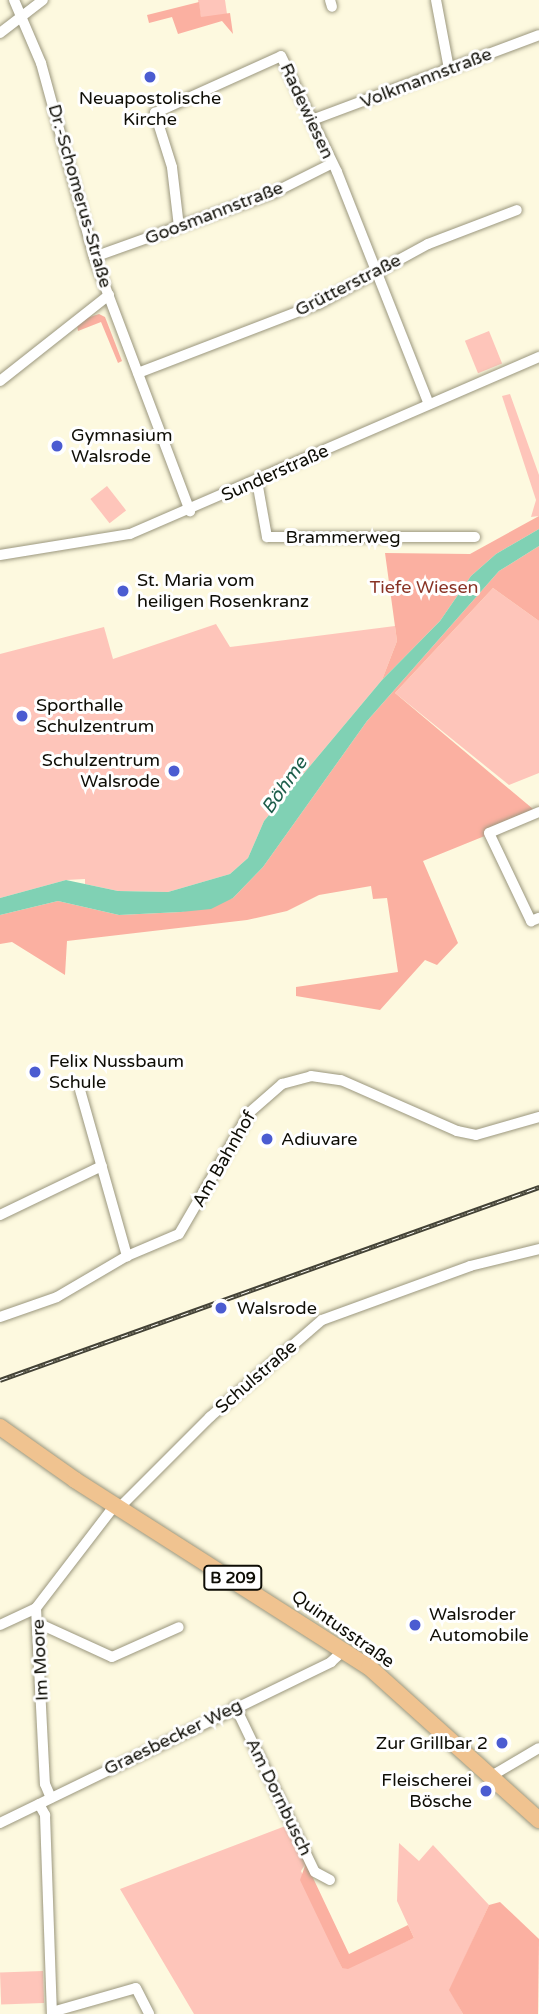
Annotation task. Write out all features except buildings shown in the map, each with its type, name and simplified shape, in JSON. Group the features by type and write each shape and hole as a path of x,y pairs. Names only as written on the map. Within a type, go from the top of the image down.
{"main road":[{"name":"Quintusstraße","path":"0,1427 117,1507 345,1650 493,1775 539,1820"}],"street":[{"name":"Dr.-Schomerus-Straße","path":"14,0 23,15 41,64 94,257 190,511"},
{"path":"0,33 43,0"},
{"path":"436,0 449,69"},
{"name":"Volkmannstraße","path":"312,120 539,35"},
{"name":"Radewiesen","path":"179,227 176,187 155,118 157,110 281,56 331,164 428,402"},
{"name":"Goosmannstraße","path":"94,257 274,193 331,164"},
{"name":"Grütterstraße","path":"138,373 318,304 428,244 517,211"},
{"path":"0,381 109,295"},
{"name":"Sunderstraße","path":"0,555 108,539 190,511 428,402 539,358"},
{"name":"Brammerweg","path":"257,481 267,537 475,537"},
{"path":"539,812 489,833 531,922 539,918"},
{"name":"Am Bahnhof","path":"0,1317 57,1297 127,1256 183,1231 250,1112 270,1091 300,1077 341,1080 467,1134 498,1132 539,1117"},
{"path":"80,1090 127,1256"},
{"path":"0,1215 102,1166"},
{"name":"Schulstraße","path":"117,1507 210,1417 322,1320 470,1266 539,1249"},
{"name":"Im Moore","path":"51,1798 45,1784 40,1624 36,1608 117,1507"},
{"path":"0,1625 36,1608"},
{"path":"40,1624 112,1657 179,1627"},
{"name":"Graesbecker Weg","path":"0,1823 235,1706 331,1662 345,1650"},
{"name":"Am Dornbusch","path":"235,1706 315,1872 330,1880"},
{"path":"493,1775 539,1748"},
{"path":"39,1804 45,1815 52,2013 132,1988 139,1992 149,2014"}],"shaded area":[{"path":"198,0 225,0 227,14 201,18"},
{"path":"489,331 502,363 478,373 465,341"},
{"path":"510,394 539,475 539,516 531,517 536,500 502,396"},
{"path":"107,486 126,510 110,523 90,499"},
{"path":"539,529 539,546 499,571 367,721 263,867 233,898 211,909 181,912 119,915 58,901 0,915 0,898 66,880 118,891 168,892 230,874 248,858 264,821 382,680 440,621 471,576 496,554"},
{"path":"493,588 539,621 539,773 509,785 395,693"},
{"path":"216,624 230,647 395,626 397,641 382,680 264,821 248,858 230,874 168,892 118,891 85,884 85,879 66,880 0,898 0,654 104,627 113,659"},
{"path":"288,1825 306,1863 301,1871 342,1968 414,1938 397,1901 399,1843 419,1861 433,1845 489,1905 450,1990 463,2014 194,2014 120,1889"},
{"path":"43,1971 44,2003 1,2004 0,1973"}],"green space":[{"path":"199,2 201,17 230,13 233,34 222,21 178,34 172,17 149,23 147,15"},
{"path":"99,314 105,317 122,361 118,363 101,322 78,331 77,325 84,319"},
{"name":"Tiefe Wiesen","path":"539,516 539,529 496,554 471,576 440,621 382,680 397,641 385,553 470,554"},
{"path":"539,546 539,621 493,588 395,693 539,814 423,861 458,943 437,965 425,960 380,1010 296,996 296,987 398,972 387,898 373,899 371,886 319,895 287,911 247,920 67,941 65,975 12,942 0,944 0,915 58,901 119,915 181,912 233,898 263,867 367,721 499,571"},
{"path":"306,1863 349,1954 408,1925 414,1938 348,1969 342,1968 300,1880"},
{"path":"500,1902 539,1939 538,2014 463,2014 449,1990 489,1905"}],"railway":[{"path":"0,1380 539,1187"}],"place":[{"name":"Neuapostolische Kirche","path":"150,77"},
{"name":"Gymnasium Walsrode","path":"57,446"},
{"name":"St. Maria vom heiligen Rosenkranz","path":"123,591"},
{"name":"Sporthalle Schulzentrum","path":"22,716"},
{"name":"Schulzentrum Walsrode","path":"174,771"},
{"name":"Felix Nussbaum Schule","path":"35,1072"},
{"name":"Adiuvare","path":"267,1139"},
{"name":"Walsrode","path":"221,1308"},
{"name":"Walsroder Automobile","path":"415,1625"},
{"name":"Zur Grillbar 2","path":"502,1743"},
{"name":"Fleischerei Bösche","path":"486,1791"}],"water label":[{"name":"Böhme","path":"285,786"}]}
